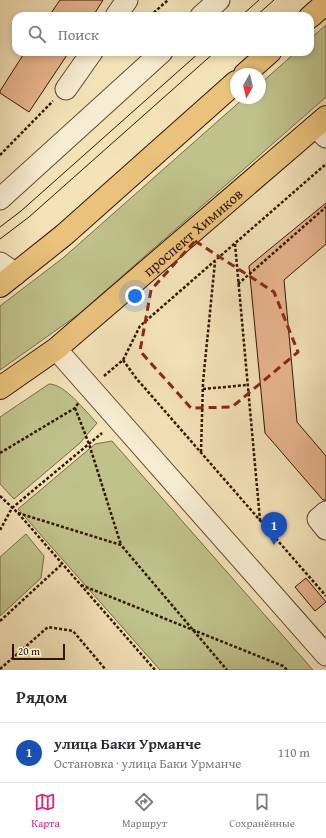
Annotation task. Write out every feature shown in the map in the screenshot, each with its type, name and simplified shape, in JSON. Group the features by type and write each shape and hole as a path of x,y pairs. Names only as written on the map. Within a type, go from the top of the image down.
{"main road":[{"path":"314,14 326,3"},
{"path":"252,68 265,56"},
{"path":"5,274 64,236 230,87"},
{"name":"проспект Химиков","path":"0,388 56,349 322,127"}],"street":[{"path":"119,12 127,0"},
{"path":"206,12 219,0"},
{"path":"66,89 89,56"},
{"path":"0,198 158,56"},
{"path":"56,349 326,655"},
{"path":"326,512 318,519 326,529"}],"path":[{"path":"154,12 168,0"},
{"path":"326,164 140,326 123,360 136,378 326,596"},
{"path":"238,284 326,207"},
{"path":"235,244 260,520"},
{"path":"201,453 203,389 215,261"},
{"path":"203,389 248,385"},
{"path":"0,453 75,408 121,545 227,670"},
{"path":"0,530 12,508 102,433"},
{"path":"0,496 18,513 61,565 81,584 156,670"},
{"path":"18,513 121,545"},
{"path":"0,621 61,565"},
{"path":"81,584 283,666 287,670"},
{"path":"0,670 48,627 73,631 106,670"}],"highlighted area":[{"path":"195,241 274,292 298,352 232,407 191,408 140,351 151,290"}],"green space":[{"path":"326,25 326,97 79,314 0,370 0,306 63,258 237,104 266,104 266,79 292,56 314,56 314,36"},
{"path":"49,384 62,388 81,405 97,423 80,443 14,499 0,484 0,417"},
{"path":"112,441 313,670 160,670 18,509 95,444"},
{"path":"26,534 44,556 41,578 0,616 0,557"}],"building":[{"path":"60,0 103,0 96,12 52,12"},
{"path":"22,56 66,56 29,112 0,93"},
{"path":"326,203 326,244 284,280 297,422 326,456 326,500 323,500 265,433 249,266"},
{"path":"306,578 326,602 315,611 295,587"}],"tram line":[{"path":"246,12 259,0"},
{"path":"260,12 274,0"},
{"path":"0,227 21,211 195,56"},
{"path":"0,239 29,217 210,56"}],"place":[{"name":"улица Баки Урманче","path":"274,545"}]}
